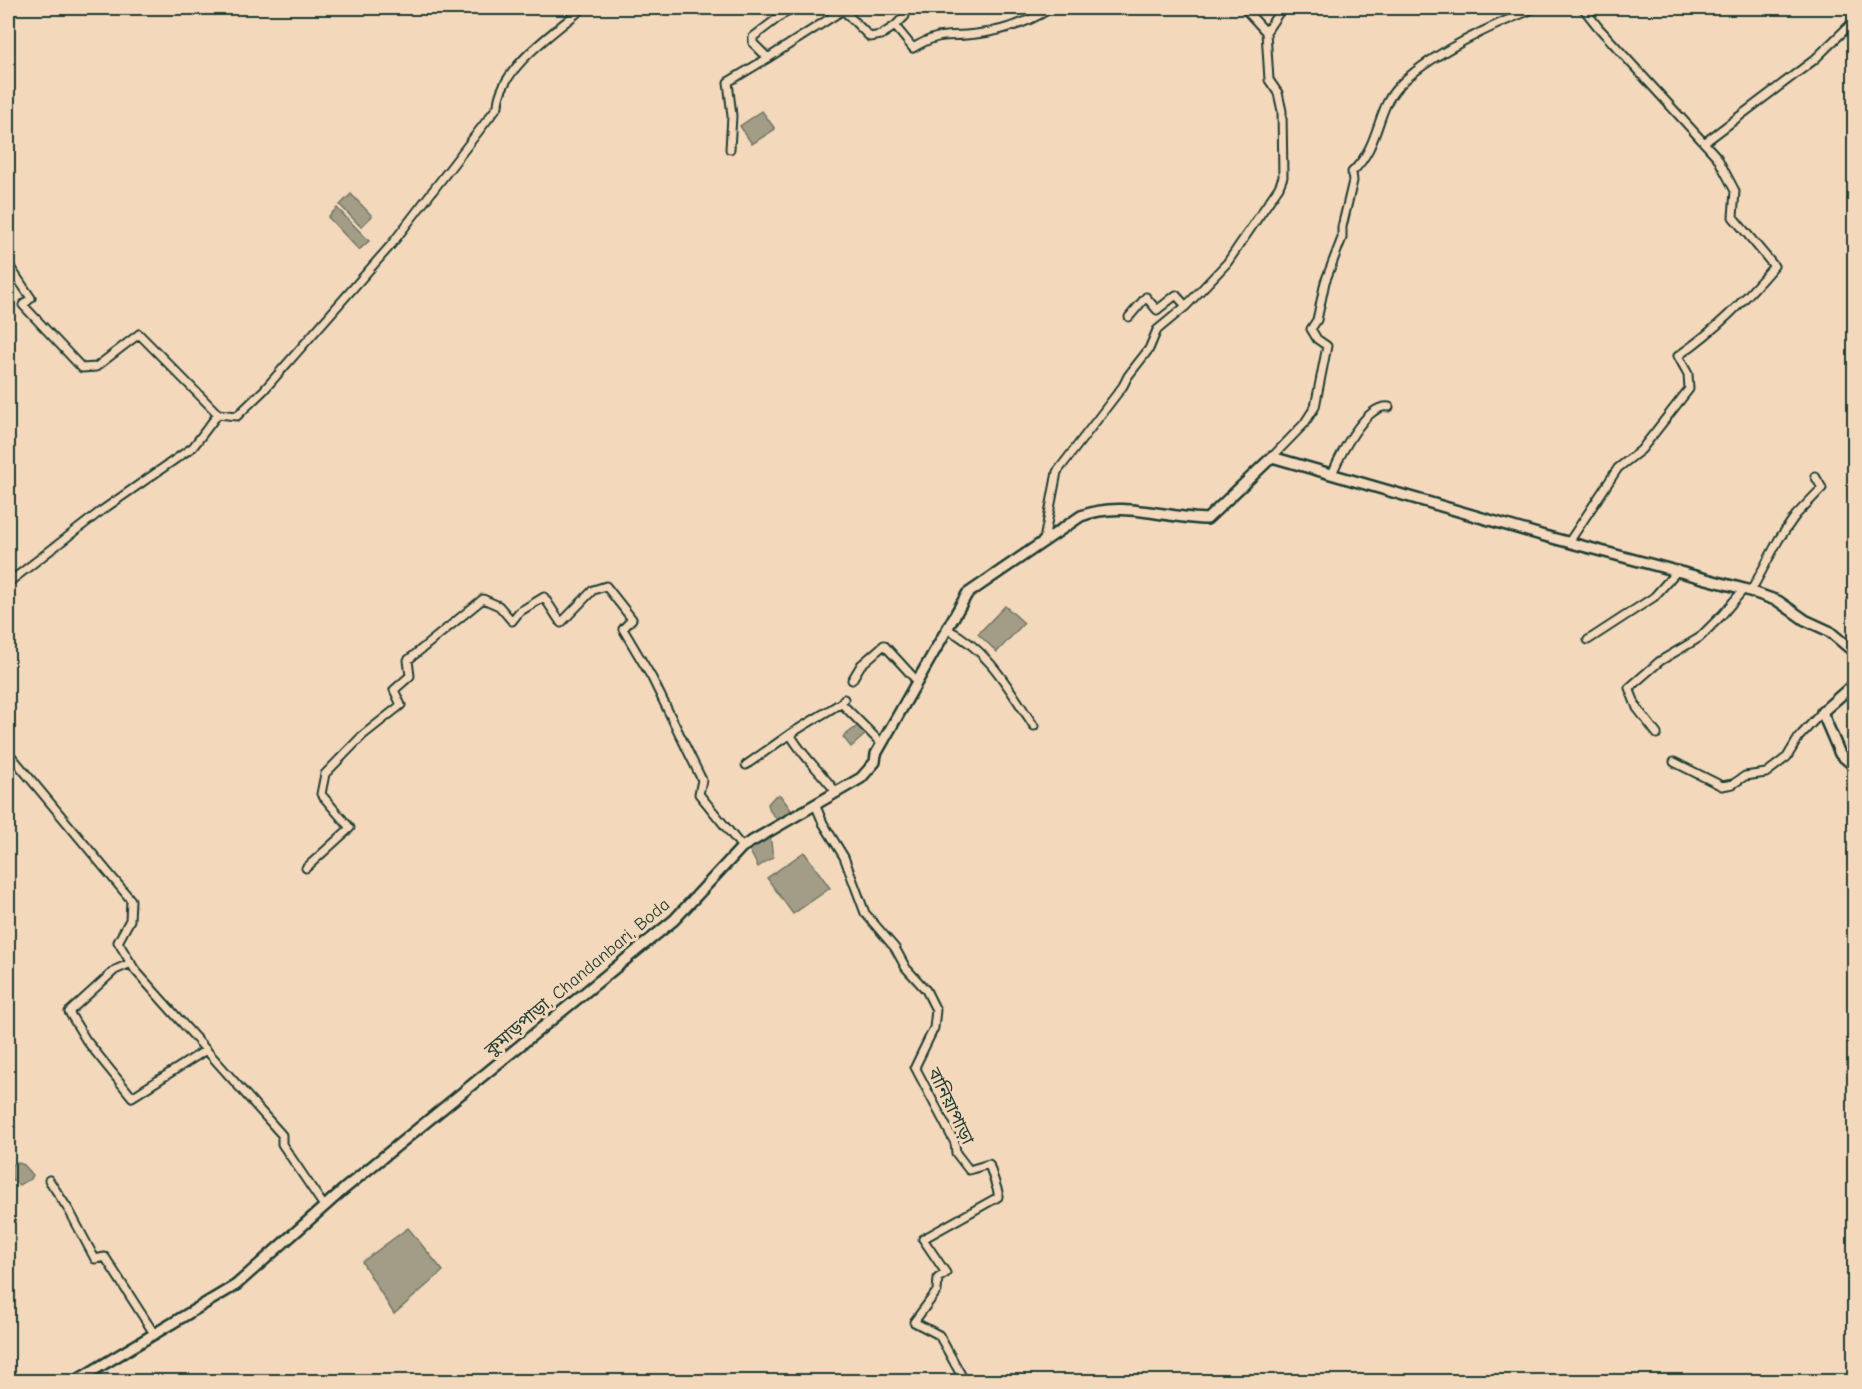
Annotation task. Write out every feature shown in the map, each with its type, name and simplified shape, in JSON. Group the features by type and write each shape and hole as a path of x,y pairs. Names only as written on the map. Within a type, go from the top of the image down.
{"street":[{"path":"8,264 31,298 23,305 82,368 96,367 139,334 218,414 237,416 264,390 391,244 498,106 498,97 508,75 583,8"},
{"path":"768,58 753,43 753,37 791,8"},
{"path":"730,149 732,116 728,82 843,10 870,37 881,35 895,26 905,16 903,8"},
{"path":"895,26 913,48 932,36 972,35 998,30 1034,19 1051,8"},
{"path":"1244,8 1266,32"},
{"path":"1044,540 1057,472 1123,386 1149,349 1157,330 1186,306 1227,264 1254,226 1283,177 1282,111 1278,93 1269,80 1266,32 1282,8"},
{"path":"1536,8 1459,43 1396,88 1369,153 1352,172 1353,181 1342,227 1342,238 1325,282 1319,314 1311,329 1317,339 1327,346 1315,407 1304,424 1272,457 1747,590 1778,601 1804,620 1829,631 1854,652"},
{"path":"1569,542 1618,468 1641,450 1689,389 1688,374 1678,356 1711,332 1750,296 1774,266 1733,217 1735,191 1717,157 1583,8"},
{"path":"1704,143 1814,60 1854,21"},
{"path":"1129,317 1146,297 1157,310 1176,295 1186,306"},
{"path":"1332,474 1340,455 1371,412 1383,406 1389,407"},
{"path":"8,583 101,511 193,447 218,414"},
{"name":"কুমাড়পাড়া, Chandanbari, Boda","path":"74,1382 236,1285 324,1206 674,920 742,847 861,778 875,762 882,744 967,594 1081,516 1099,509 1135,510 1172,517 1207,519 1272,457"},
{"path":"1657,734 1637,708 1629,688 1660,661 1699,638 1747,590 1796,515 1822,488 1815,476"},
{"path":"1588,640 1654,597 1678,570"},
{"path":"306,868 350,828 321,794 325,774 363,735 401,705 394,690 410,676 408,660 483,599 499,606 512,621 519,612 544,597 561,623 593,590 606,586 632,619 623,629 652,678 702,780 699,794 742,847"},
{"path":"947,629 970,642 993,664 1034,726"},
{"path":"852,680 861,665 884,645 917,681"},
{"path":"1674,762 1722,786 1733,784 1745,776 1766,773 1787,757 1799,738 1822,712 1854,684"},
{"path":"746,765 842,701 882,744"},
{"path":"1822,712 1840,754 1854,766"},
{"path":"790,734 800,752 815,765 836,792"},
{"path":"8,752 131,900 130,920 118,942 131,963 282,1135 282,1144 324,1206"},
{"name":"বানিয়াপাড়া","path":"815,804 823,823 844,857 866,913 895,948 906,968 926,990 936,1010 934,1028 915,1067 955,1143 956,1153 969,1170 989,1164 998,1192 998,1197 923,1239 945,1273 938,1278 937,1291 914,1322 939,1335 965,1382"},
{"path":"131,963 115,970 69,1012 86,1040 132,1097 206,1050"},
{"path":"49,1180 70,1212 95,1259 105,1257 155,1335"}],"shaded area":[{"path":"762,111 775,129 752,144 740,126"},
{"path":"351,194 372,216 361,227 340,205"},
{"path":"337,208 369,241 359,250 328,217"},
{"path":"1005,606 1024,623 997,652 978,634"},
{"path":"860,724 867,733 851,747 843,737"},
{"path":"780,795 791,810 778,821 770,811 768,804 775,796"},
{"path":"770,836 773,857 758,867 749,849"},
{"path":"804,852 830,888 793,914 767,878"},
{"path":"16,1162 24,1165 33,1175 31,1179 19,1185 12,1180 9,1167"},
{"path":"408,1228 443,1271 394,1314 362,1262"}]}
